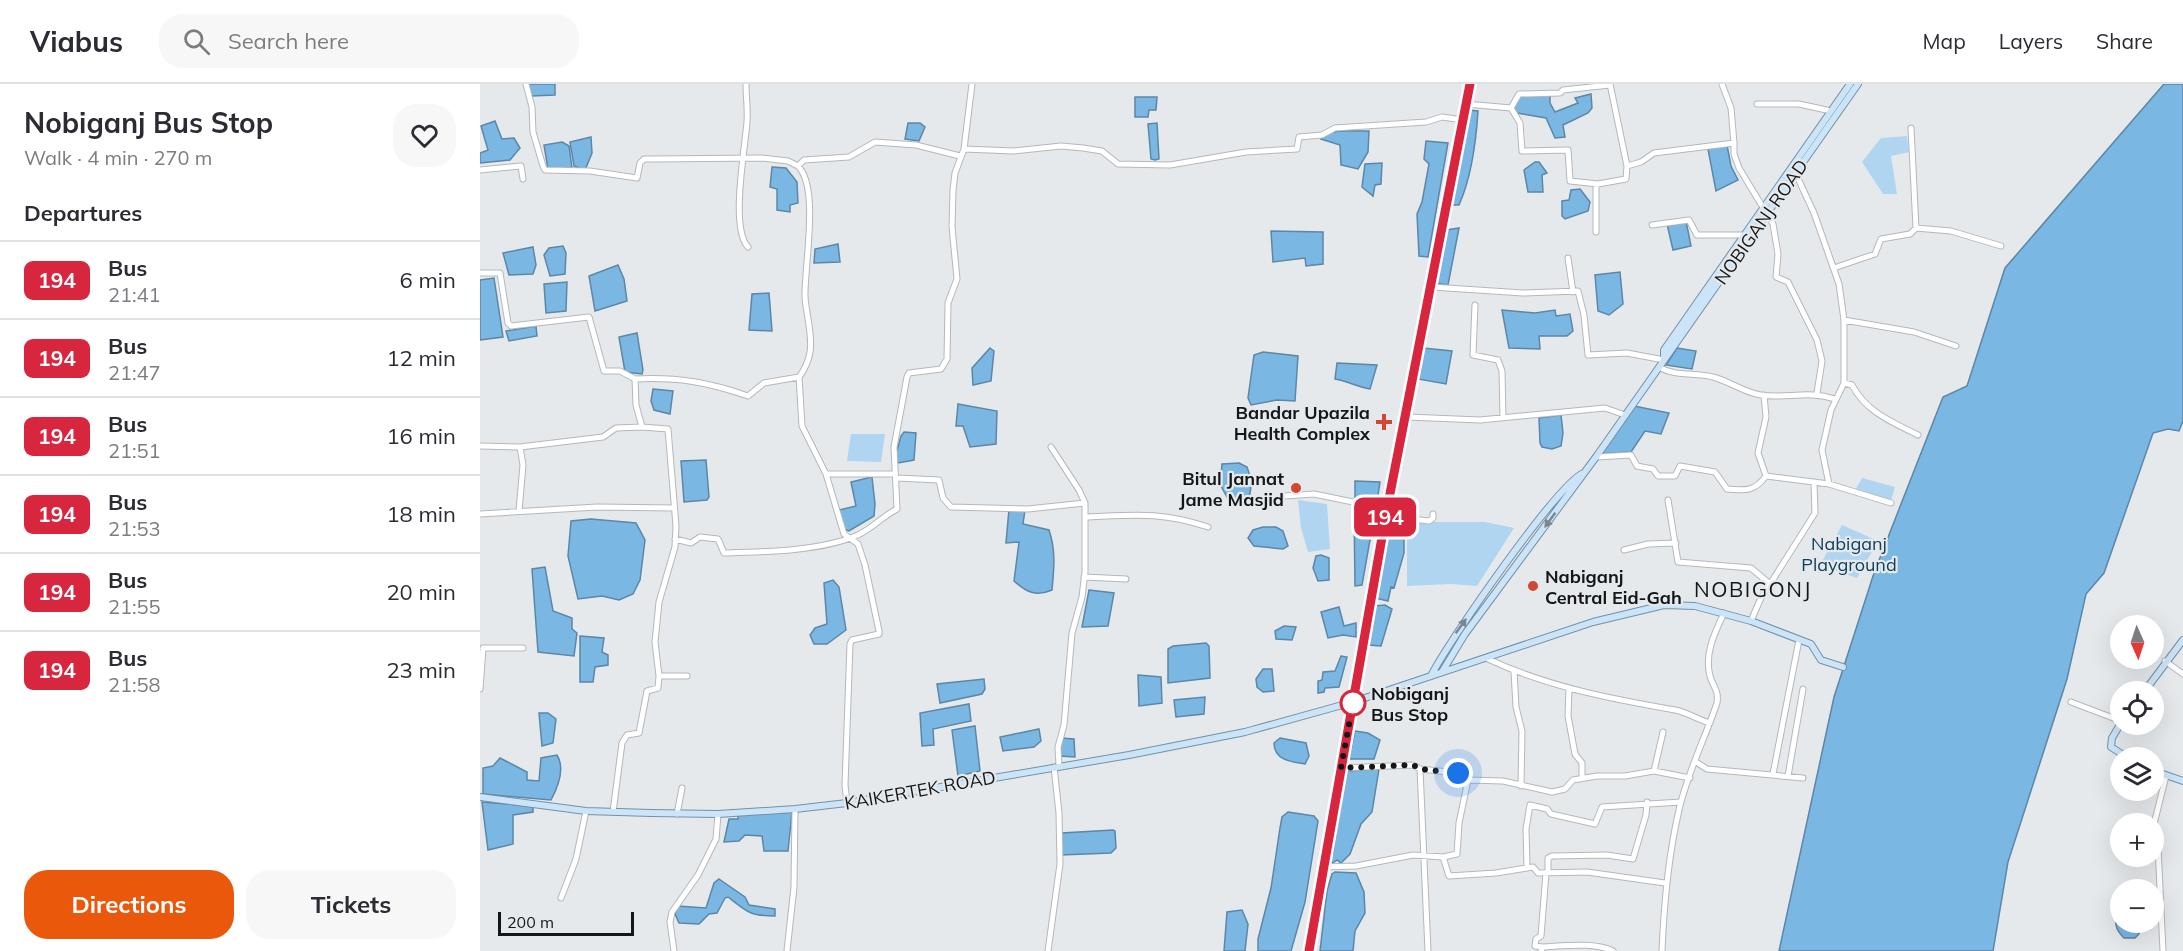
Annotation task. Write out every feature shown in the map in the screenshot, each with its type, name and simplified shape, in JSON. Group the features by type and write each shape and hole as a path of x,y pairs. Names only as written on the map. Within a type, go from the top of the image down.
{"main road":[{"path":"1309,951 1386,513 1434,287 1470,84"},
{"name":"NOBIGANJ ROAD","path":"1442,672 1465,634 1585,473 1664,360 1791,168 1850,84"},
{"name":"NOBIGANJ ROAD","path":"1664,360 1664,350 1744,235 1797,173 1858,84"},
{"name":"NOBIGANJ ROAD","path":"1431,676 1444,649 1545,511 1570,481 1585,473"},
{"name":"KAIKERTEK ROAD","path":"480,797 586,811 677,814 795,809 847,802 1207,741 1353,702 1488,659 1593,622 1664,605 1695,606 1751,621 1813,645 1821,660 1843,667"},
{"path":"2152,681 2183,640"},
{"path":"2166,776 2183,781"}],"street":[{"path":"526,84 532,107 533,132 546,170 590,171 637,178 640,163 644,159 744,159 788,161 798,166 805,177 810,218 805,294 810,352 799,377 802,426 826,474 844,534 858,544 865,565 879,631 879,634 852,640 850,644 847,802"},
{"path":"746,84 747,120 739,189 742,239 748,247"},
{"path":"675,539 691,543 700,537 715,538 719,540 724,553 830,546 867,530 885,514 897,509 894,447 907,377 909,373 941,369 947,359 948,303 957,279 952,227 953,190 960,156 964,149 972,84"},
{"path":"1610,84 1628,166 1626,179 1596,184 1570,181 1568,150 1522,151 1520,123 1511,108 1519,94 1560,93 1563,90 1610,84"},
{"path":"1722,84 1731,108 1734,154 1739,168 1773,224 1776,238 1776,277 1788,282 1818,339 1821,360 1817,393"},
{"path":"1466,104 1511,108"},
{"path":"1757,104 1799,104 1831,111"},
{"path":"964,149 1014,151 1061,147 1083,148 1102,151 1118,164 1170,165 1246,152 1297,149 1299,137 1322,135 1335,128 1394,126 1426,122 1442,117 1463,120"},
{"path":"1834,268 1875,254 1881,239 1910,234 1916,228 1911,128"},
{"path":"798,166 804,160 849,157 875,142 910,144 960,156"},
{"path":"1628,166 1641,162 1654,153 1734,143"},
{"path":"480,170 521,166 523,179"},
{"path":"1791,168 1797,173 1834,268 1843,301 1844,383 1835,399 1822,450 1829,484"},
{"path":"1596,184 1596,232"},
{"path":"1652,225 1690,220 1697,235 1744,235"},
{"path":"1916,228 1951,231 2001,246"},
{"path":"1568,258 1573,292"},
{"path":"480,273 500,273 508,323 511,326 589,317 604,371 620,371 635,379 678,378 723,386 748,396 764,383 799,377"},
{"path":"1434,287 1523,293 1580,293 1588,355 1627,353 1664,360"},
{"path":"1473,356 1475,305"},
{"path":"1844,320 1906,330 1956,346"},
{"path":"1465,355 1498,360 1502,371 1503,417"},
{"path":"1659,367 1669,373 1694,373 1716,378 1764,395 1817,393 1835,399"},
{"path":"635,379 636,405 642,427"},
{"path":"1844,383 1851,385 1859,399 1879,415 1918,435"},
{"path":"1764,395 1766,417 1758,453 1766,476"},
{"path":"1407,417 1480,420 1605,408 1625,415"},
{"path":"480,446 519,447 603,437 616,428 668,429 675,539 665,588 659,602 656,642 658,688 646,691 639,733 627,735 622,743 613,812"},
{"path":"519,447 523,465 519,511"},
{"path":"1048,951 1060,864 1056,766 1064,725 1072,633 1084,577 1085,517 1085,503 1051,447"},
{"path":"1596,457 1630,455 1637,466 1653,469 1658,476 1676,476 1680,466 1712,471 1718,473 1727,489 1744,491 1755,488 1766,476"},
{"path":"826,474 939,480 943,498 951,507 1028,509 1085,503"},
{"path":"1766,476 1829,484 1891,503"},
{"path":"1751,621 1770,584 1815,513 1814,482"},
{"path":"1285,496 1314,494 1386,513 1429,521 1433,518 1433,514"},
{"path":"1668,500 1678,562 1751,568 1770,584"},
{"path":"480,514 597,507 674,508"},
{"path":"1085,517 1146,513 1190,519 1208,527"},
{"path":"1624,550 1648,544 1676,543"},
{"path":"1084,577 1126,579"},
{"path":"1662,951 1665,883 1681,802 1710,723 1718,693 1710,678 1710,648 1724,613"},
{"path":"1773,774 1799,640"},
{"path":"480,689 483,648 523,648"},
{"path":"1488,659 1514,671 1569,689 1609,699 1642,702 1658,709 1675,710 1710,723"},
{"path":"2166,661 2183,674"},
{"path":"1514,671 1516,707 1522,731 1521,786"},
{"path":"659,676 687,676"},
{"path":"1569,689 1568,716 1575,754 1582,763 1582,778"},
{"path":"1788,776 1803,689"},
{"path":"2071,702 2110,718"},
{"path":"1654,771 1663,732"},
{"path":"1696,762 1707,769 1803,778"},
{"path":"1341,768 1406,765 1420,769 1458,773 1468,780 1503,781 1554,792 1565,789 1573,780 1582,778 1625,776 1654,771 1690,778"},
{"path":"1420,769 1428,951"},
{"path":"2157,813 2166,776"},
{"path":"1323,867 1356,866 1413,855 1443,857 1457,855 1459,823 1468,780"},
{"path":"677,814 682,788"},
{"path":"1527,867 1526,829 1530,805 1547,809 1551,814 1595,824 1602,807 1647,802 1681,802"},
{"path":"1613,951 1598,947 1542,949 1535,946 1536,939 1541,936 1548,858 1607,855 1634,858 1646,815 1647,802"},
{"path":"787,951 794,887 795,809"},
{"path":"561,898 576,860 586,811"},
{"path":"674,951 670,927 672,912 698,875 716,839 718,814"},
{"path":"1443,857 1449,876 1496,873 1534,867 1536,873 1587,872 1665,883"},
{"path":"2159,867 2163,951"}],"green space":[{"path":"1907,136 1909,152 1891,156 1897,194 1883,194 1862,162 1881,138"},
{"path":"851,434 885,434 881,462 847,461"},
{"path":"1862,478 1895,487 1891,501 1856,489"},
{"path":"1298,500 1327,504 1330,549 1308,552 1301,528"},
{"path":"1407,522 1485,522 1514,528 1477,586 1451,584 1407,586"},
{"name":"Nabiganj Playground","path":"1842,525 1878,541 1857,578 1820,565"}],"shaded area":[{"path":"527,84 555,84 555,95 531,96"},
{"path":"2164,84 2183,84 2183,421 2179,431 2168,429 2153,433 2104,573 2086,594 2067,679 2008,862 1993,951 1779,951 1834,697 1874,573 1943,397 1967,386 2005,268"},
{"path":"1550,94 1550,103 1555,112 1578,103 1575,98 1591,94 1592,108 1588,113 1563,125 1565,137 1555,138 1546,118 1517,113 1513,107 1519,95"},
{"path":"1135,97 1157,97 1156,110 1149,110 1148,117 1135,117"},
{"path":"1468,110 1478,111 1473,159 1459,205 1452,205"},
{"path":"495,121 502,139 514,138 520,148 510,160 480,163 480,153 488,150 481,126"},
{"path":"908,123 920,123 925,127 919,141 905,139"},
{"path":"1157,123 1159,159 1155,160 1151,159 1148,124"},
{"path":"1336,131 1369,131 1368,152 1358,169 1341,165 1340,145 1321,139"},
{"path":"591,137 592,153 585,170 574,166 570,142"},
{"path":"1426,141 1448,143 1428,257 1419,256 1417,214 1422,202 1429,164 1424,159"},
{"path":"562,142 569,146 572,168 548,169 544,145"},
{"path":"1727,145 1731,166 1738,180 1716,191 1708,149"},
{"path":"1535,162 1539,162 1547,173 1542,175 1543,192 1528,192 1524,170"},
{"path":"1382,163 1381,184 1375,185 1373,196 1362,187 1365,164"},
{"path":"772,167 786,168 797,182 798,203 790,205 790,212 777,210 777,189 770,187"},
{"path":"1580,189 1590,202 1588,211 1565,219 1562,216 1562,201 1569,200 1571,190"},
{"path":"1686,221 1691,246 1673,250 1667,224"},
{"path":"1459,228 1448,285 1434,283 1447,230"},
{"path":"1271,231 1323,232 1323,264 1306,266 1305,258 1273,262"},
{"path":"838,244 840,262 814,263 815,249"},
{"path":"563,246 566,253 565,274 550,276 544,255 549,248"},
{"path":"533,247 536,265 533,274 509,275 503,253"},
{"path":"618,265 624,279 627,301 595,311 589,276"},
{"path":"1620,272 1623,304 1609,315 1598,311 1595,275"},
{"path":"494,278 503,337 480,340 480,280"},
{"path":"567,282 566,311 546,313 544,284"},
{"path":"769,293 772,331 749,330 752,294"},
{"path":"1502,310 1535,313 1555,310 1556,316 1570,314 1573,331 1567,336 1539,336 1540,349 1509,348"},
{"path":"536,326 537,336 509,341 506,331"},
{"path":"637,333 642,374 625,372 619,337"},
{"path":"990,348 994,351 991,381 973,385 972,368"},
{"path":"1423,348 1452,351 1446,384 1418,379"},
{"path":"1677,348 1696,351 1692,369 1666,365"},
{"path":"1263,352 1298,356 1295,401 1277,400 1251,405 1248,398 1254,355"},
{"path":"1337,363 1377,365 1370,389 1335,379"},
{"path":"653,389 673,391 670,414 654,410 651,401"},
{"path":"958,404 997,411 996,444 970,447 963,426 956,426"},
{"path":"1634,406 1669,413 1661,434 1645,431 1631,452 1599,454"},
{"path":"1561,415 1563,433 1561,446 1552,449 1542,447 1539,418"},
{"path":"904,432 916,433 914,460 898,463 895,458"},
{"path":"706,460 709,497 707,500 684,502 681,461"},
{"path":"1239,463 1247,467 1251,483 1250,495 1248,499 1228,499 1220,484 1222,464"},
{"path":"872,477 874,516 849,531 844,529 839,510 856,506 851,482"},
{"path":"1355,481 1380,482 1377,502 1355,498"},
{"path":"1354,508 1375,512 1362,585 1355,586"},
{"path":"1009,509 1025,510 1023,524 1049,530 1054,552 1052,590 1036,593 1023,588 1014,581 1019,542 1006,543"},
{"path":"591,519 636,523 645,540 640,580 633,594 619,600 602,596 578,599 568,556 571,521"},
{"path":"1404,521 1404,553 1394,588 1391,587 1388,601 1375,598 1387,524"},
{"path":"1276,527 1283,531 1288,546 1283,549 1254,546 1248,538 1253,530"},
{"path":"1316,556 1329,558 1329,580 1318,581 1313,568"},
{"path":"545,567 553,611 572,618 572,629 577,633 574,656 538,652 532,569"},
{"path":"833,580 839,587 846,630 827,644 814,644 810,635 815,628 827,624 824,583"},
{"path":"1089,590 1114,593 1108,626 1082,627"},
{"path":"1385,605 1392,609 1381,646 1368,645 1374,606"},
{"path":"1339,607 1344,626 1356,623 1356,637 1343,635 1328,638 1321,612"},
{"path":"1284,626 1296,627 1292,640 1276,639 1275,631"},
{"path":"580,636 604,638 602,652 608,655 608,665 595,667 593,682 580,682"},
{"path":"1206,643 1209,646 1210,678 1168,683 1168,649 1173,646"},
{"path":"1341,656 1347,657 1339,687 1325,688 1324,692 1318,693 1318,681 1322,680 1323,672 1335,671"},
{"path":"1263,669 1272,669 1274,691 1263,692 1257,687 1256,679"},
{"path":"1138,675 1161,677 1162,703 1139,706"},
{"path":"984,679 985,689 982,694 940,703 937,684"},
{"path":"1205,697 1204,714 1176,717 1174,700"},
{"path":"969,704 971,721 933,729 934,745 922,746 920,713"},
{"path":"539,713 548,713 556,719 553,743 542,746"},
{"path":"975,726 980,771 958,776 952,730"},
{"path":"1039,729 1041,741 1034,747 1003,751 1000,737"},
{"path":"1355,731 1368,733 1380,740 1374,759 1349,759"},
{"path":"1061,738 1074,739 1075,757 1059,756"},
{"path":"1280,738 1306,743 1309,756 1305,764 1280,757 1274,743"},
{"path":"557,755 560,772 551,800 483,794 483,768 493,766 500,758 527,772 527,780 539,781 541,758"},
{"path":"1379,769 1372,812 1361,824 1350,854 1341,863 1337,860 1333,863 1327,861 1328,854 1333,853 1346,771"},
{"path":"482,802 533,806 533,812 513,815 513,844 488,850"},
{"path":"792,812 788,851 764,851 762,836 745,835 739,841 724,842 729,819 738,819 738,815"},
{"path":"1288,812 1314,816 1318,821 1305,902 1291,951 1258,951 1258,939 1271,888 1282,817"},
{"path":"1115,831 1116,848 1111,853 1061,855 1062,833"},
{"path":"1335,872 1356,873 1364,892 1365,913 1355,931 1353,951 1320,951 1327,891 1332,874"},
{"path":"719,879 745,897 749,905 775,909 775,916 749,912 728,897 725,898 717,913 709,914 699,924 679,923 675,914 678,906 706,908 714,883"},
{"path":"1242,910 1248,924 1245,951 1224,951 1227,912"},
{"path":"2120,933 2139,933 2135,938 2124,938"}],"bus line":[{"name":"194","path":"1309,951 1387,509 1407,417 1470,84"}],"place":[{"name":"Bandar Upazila Health Complex","path":"1384,422"},
{"name":"Bitul Jannat Jame Masjid","path":"1296,488"},
{"name":"Nabiganj Central Eid-Gah","path":"1533,586"},
{"name":"Nobiganj Bus Stop","path":"1353,703"}],"district":[{"name":"NOBIGONJ","path":"1753,589"}],"route":[{"path":"1353,703 1341,768 1415,765 1420,769 1458,773"}]}
